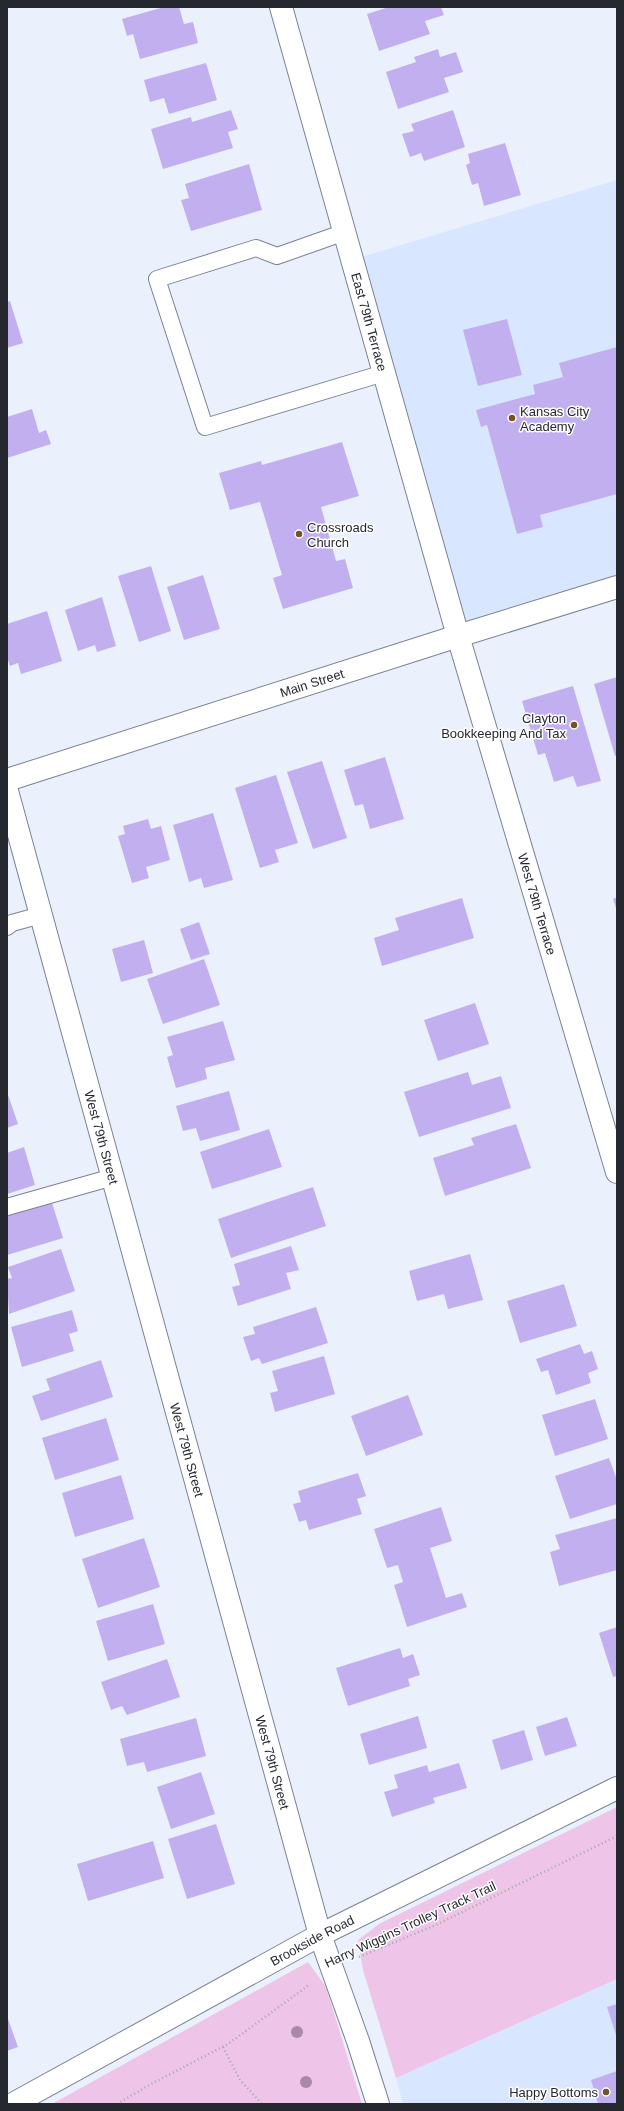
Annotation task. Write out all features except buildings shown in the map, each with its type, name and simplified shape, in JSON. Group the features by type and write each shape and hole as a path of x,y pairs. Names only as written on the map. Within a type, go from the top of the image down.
{"street":[{"name":"East 79th Terrace","path":"281,7 458,636"},
{"name":"Main Street","path":"7,780 458,636 617,587"},
{"name":"West 79th Terrace","path":"458,636 617,1172"},
{"name":"West 79th Street","path":"7,791 320,1935 358,2041 378,2104"},
{"name":"Brookside Road","path":"13,2104 320,1935 617,1788"}],"lane":[{"path":"345,232 277,256 256,248 157,279 206,427 384,372"},
{"path":"7,927 12,923 40,915"},
{"path":"7,1207 113,1178"}],"path":[{"name":"Harry Wiggins Trolley Track Trail","path":"117,2104 223,2047 332,1969 438,1924 617,1836"},
{"path":"223,2047 240,2080 262,2104"}],"shaded area":[{"name":"Kansas City Academy","path":"617,180 617,579 465,626 361,257"},
{"path":"617,1807 617,1979 396,2078 363,1970 358,1940 379,1924"},
{"path":"308,1962 326,1987 362,2104 52,2104"},
{"path":"617,1979 617,2104 403,2104 396,2078"}],"place":[{"name":"Kansas City Academy","path":"512,418"},
{"name":"Crossroads Church","path":"299,534"},
{"name":"Clayton Bookkeeping And Tax","path":"574,725"},
{"name":"Happy Bottoms","path":"606,2092"}]}
